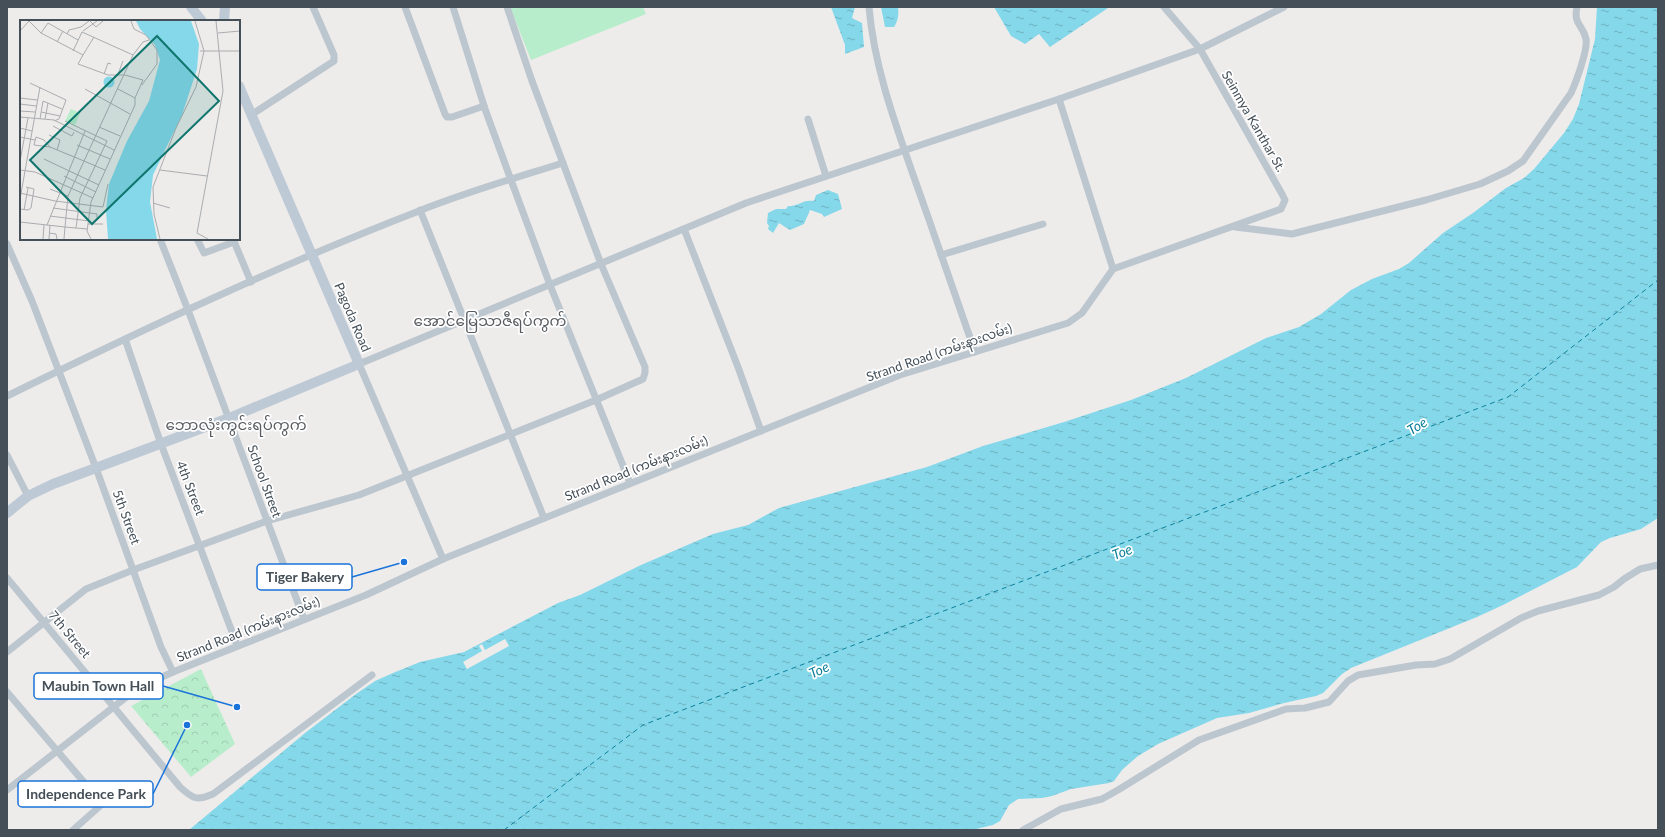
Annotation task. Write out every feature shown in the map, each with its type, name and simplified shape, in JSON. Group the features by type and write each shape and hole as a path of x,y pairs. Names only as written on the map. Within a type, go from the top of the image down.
{"main road":[{"path":"191,7 201,20"},
{"path":"224,20 225,7"},
{"name":"Pagoda Road","path":"240,88 359,364"},
{"path":"7,513 28,496 53,484 229,418 359,364"}],"street":[{"path":"251,115 334,60 334,56 313,7"},
{"path":"404,7 445,114 448,117 452,117 484,106"},
{"path":"453,7 484,106 511,180 550,284 630,483"},
{"path":"7,652 86,589 133,570 267,521 359,495 596,400 643,379 645,367 600,264 532,81 507,7"},
{"path":"869,7 870,23 878,65 904,150 975,352"},
{"name":"Seinmya Kanthar St.","path":"1164,7 1200,49 1285,200 1281,209 1274,213 1233,226"},
{"path":"359,364 746,203 1059,99 1200,49 1284,7"},
{"path":"1059,99 1113,269 1233,226 1292,234 1426,200 1480,184 1508,171 1523,161 1571,93 1577,81 1586,42 1575,18 1577,7"},
{"path":"808,119 826,176"},
{"path":"7,396 125,339 312,255 420,210 563,163"},
{"path":"420,210 544,518"},
{"path":"941,255 1043,224"},
{"path":"684,228 738,366 761,431"},
{"name":"School Street","path":"160,240 304,619"},
{"path":"198,240 204,253 233,240 251,282"},
{"name":"5th Street","path":"7,244 32,301 96,468 161,647 173,672"},
{"name":"Strand Road (ကမ်းနားလမ်း)","path":"7,790 138,688 238,645 366,595 443,559 900,375 1068,322 1082,313 1113,269"},
{"name":"4th Street","path":"125,339 161,444 238,645"},
{"name":"Pagoda Road","path":"359,364 443,559"},
{"path":"7,455 28,496"},
{"path":"1023,830 1061,809 1096,800 1118,790 1199,740 1286,709 1305,708 1329,702 1348,681 1358,675 1416,665 1435,664 1450,659 1521,618 1538,611 1599,595 1614,587 1640,569 1658,565"},
{"name":"7th Street","path":"7,578 180,787 191,797 202,799 213,794 372,675"},
{"path":"7,692 101,804 73,830"}],"green space":[{"path":"510,7 643,7 646,14 531,60"},
{"path":"201,669 235,744 191,777 131,706"}],"water":[{"path":"831,7 855,7 852,18 862,23 864,47 845,54 845,45"},
{"path":"881,7 898,7 898,17 894,27 885,27"},
{"path":"994,7 1108,8 1050,47 1039,34 1025,44 1011,36"},
{"name":"Toe","path":"1597,7 1658,7 1658,518 1641,529 1601,542 1577,567 1477,617 1351,668 1342,674 1323,693 1249,713 1217,718 1158,744 1138,756 1122,770 1114,781 1071,789 1042,798 1018,799 1009,805 1000,821 993,825 972,830 189,830 305,733 375,681 420,662 464,652 558,603 580,595 641,565 713,534 748,525 779,508 927,467 983,446 1131,400 1186,378 1266,338 1299,327 1321,314 1351,290 1372,279 1399,269 1409,263 1443,233 1506,188 1524,178 1534,169 1564,133 1573,119 1579,104 1595,39"},
{"path":"828,190 838,194 842,209 824,217 822,214 810,210 804,224 790,230 779,223 773,233 768,229 768,213 776,209 786,209 788,206 814,201 816,195"}],"pier":[{"path":"505,639 509,646 467,669 463,662 482,651 479,646 482,644 485,650"}],"ferry route":[{"path":"504,830 643,725 1508,397 1658,280"}],"place":[{"name":"Tiger Bakery","path":"404,562"},
{"name":"Maubin Town Hall","path":"237,707"},
{"name":"Independence Park","path":"187,725"}],"district":[{"name":"အောင်မြေသာဇီရပ်ကွက်","path":"490,321"},
{"name":"ဘောလုံးကွင်းရပ်ကွက်","path":"236,425"}]}
